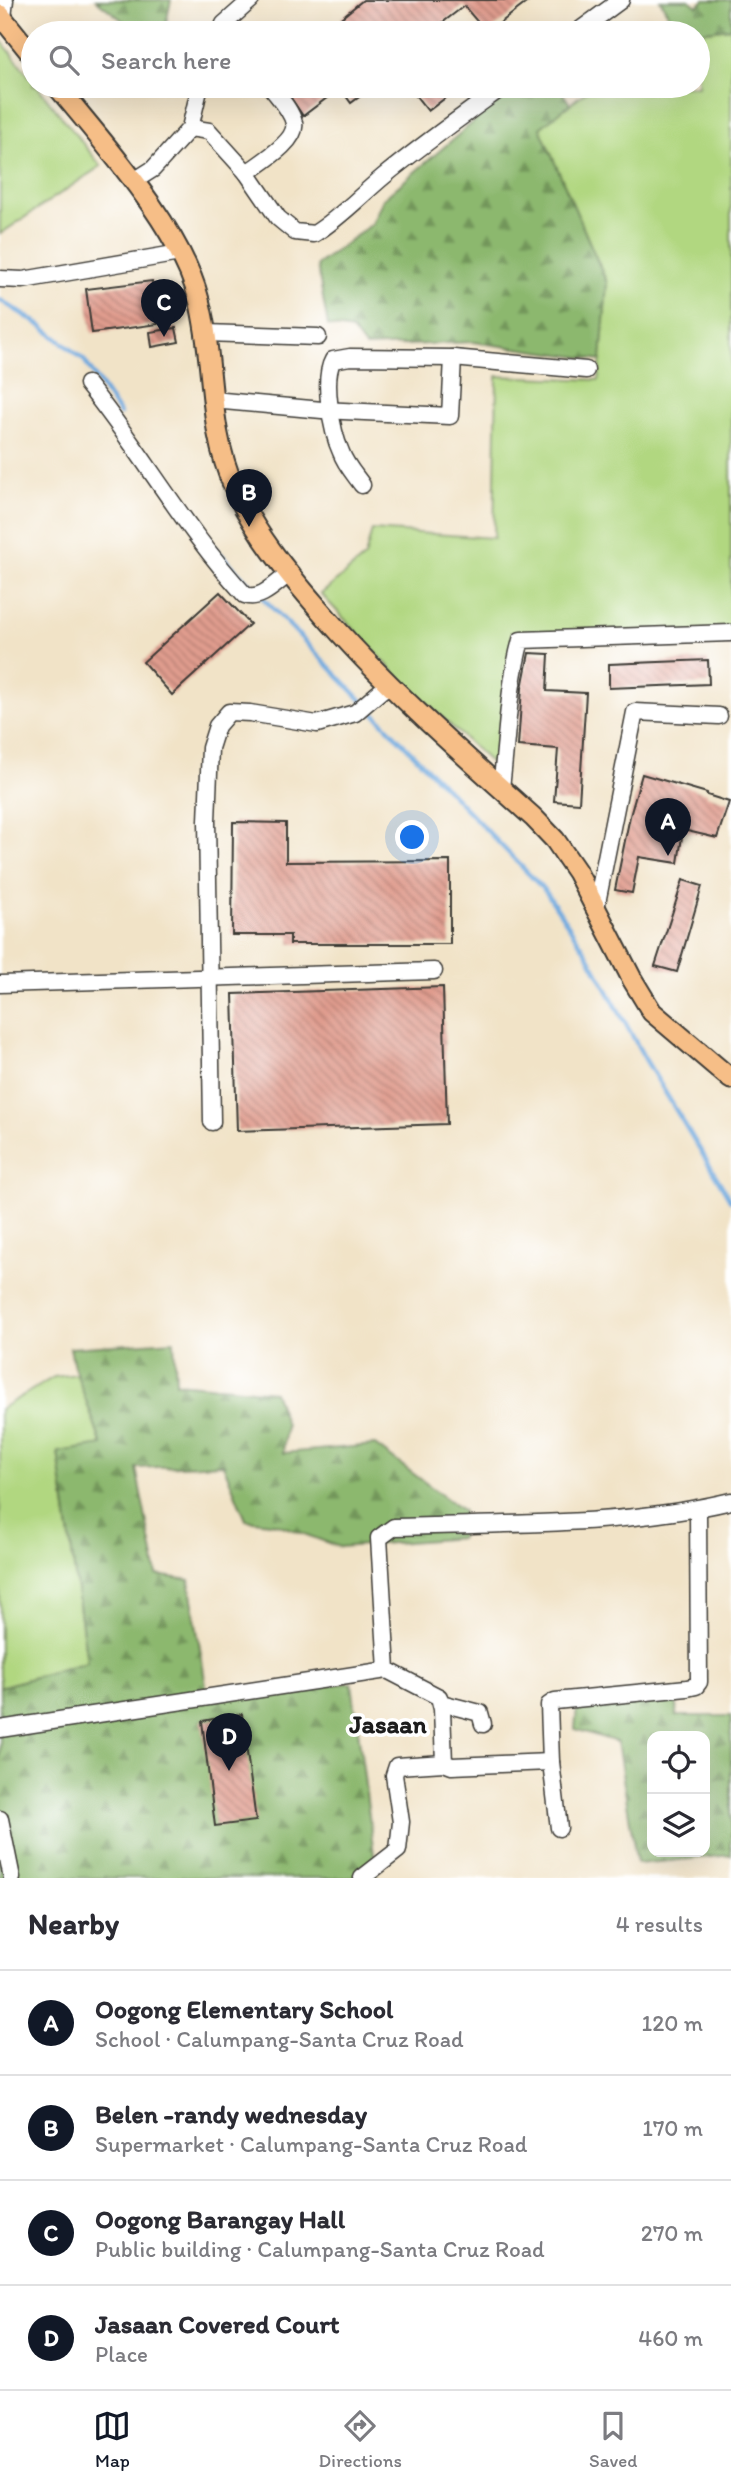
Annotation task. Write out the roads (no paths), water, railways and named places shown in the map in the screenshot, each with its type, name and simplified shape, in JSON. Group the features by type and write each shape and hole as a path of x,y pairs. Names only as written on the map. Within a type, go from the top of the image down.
{"main road":[{"path":"3,11 21,38"},
{"path":"67,98 134,181 180,253 199,299 223,452 233,484 246,511 289,574 338,631 388,684 555,840 576,872 652,1012 731,1079"}],"street":[{"path":"233,21 251,0"},
{"path":"592,21 621,0"},
{"path":"134,181 153,169 190,128 197,98"},
{"path":"247,173 293,136 295,125 279,98"},
{"path":"190,128 209,131 247,173 278,218 295,232 314,234 331,223 421,147 488,98"},
{"path":"0,279 23,280 180,253"},
{"path":"206,333 318,337"},
{"path":"362,485 341,452 331,410 328,380 329,367 333,360 350,357 453,358 586,370"},
{"path":"213,400 450,416 453,358"},
{"path":"87,384 112,415 177,511 228,577 245,594 258,595 289,574"},
{"path":"501,788 513,669 521,640 731,633"},
{"path":"212,1122 206,821 210,748 217,726 229,712 317,724 347,716 365,705 388,684"},
{"path":"596,908 635,712 719,716"},
{"path":"0,984 434,971"},
{"path":"387,1670 379,1538 387,1530 394,1527 638,1518 731,1501"},
{"path":"559,1828 548,1709 555,1701 687,1688 696,1686 699,1682 698,1509"},
{"path":"0,1728 387,1670 439,1697 444,1763"},
{"path":"441,1703 473,1709 480,1713 483,1724"},
{"path":"362,1878 398,1850 401,1822 394,1775 397,1766 551,1762"},
{"path":"0,1819 12,1878"}],"waterway":[{"path":"0,300 40,325 84,360 120,414"},
{"path":"214,547 256,591"},
{"path":"262,597 546,892 588,955 645,1059 731,1201"}],"place":[{"name":"Oogong Barangay Hall","path":"164,337"},
{"name":"Belen -randy wednesday","path":"249,527"},
{"name":"Oogong Elementary School","path":"668,856"},
{"name":"Jasaan Covered Court","path":"229,1771"}],"district":[{"name":"Jasaan","path":"388,1724"}]}
